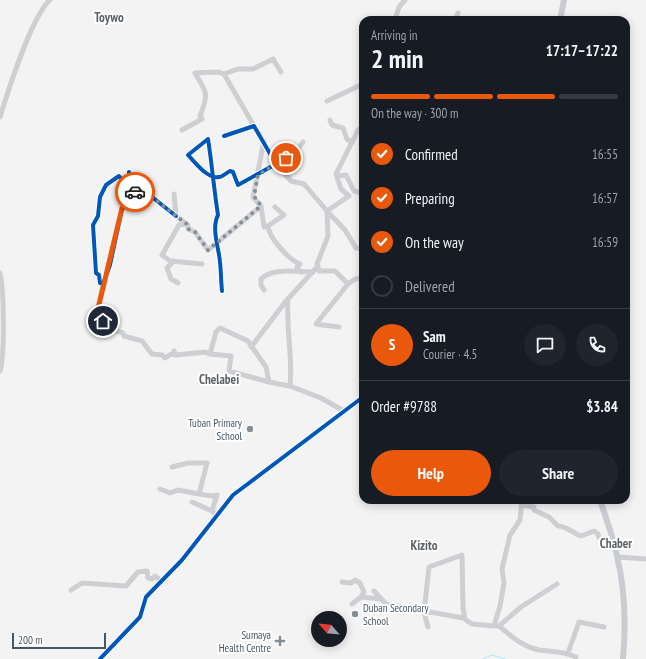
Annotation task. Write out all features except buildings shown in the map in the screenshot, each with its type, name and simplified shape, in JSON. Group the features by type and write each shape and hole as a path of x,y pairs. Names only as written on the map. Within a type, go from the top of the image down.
{"main road":[{"path":"561,16 564,0"},
{"path":"601,504 618,557 625,618 623,659"}],"street":[{"path":"0,117 35,24 43,8 50,0"},
{"path":"396,16 399,7 406,0"},
{"path":"182,130 202,119 200,116 207,99 206,92 195,73 218,72 224,74 238,69 253,69 273,59 280,72"},
{"path":"224,74 276,164 291,181 304,184 345,230 356,248 359,248"},
{"path":"327,101 359,86"},
{"path":"330,120 332,125 343,128 347,139 352,143"},
{"path":"224,136 254,126"},
{"path":"327,211 349,196 341,189 336,174 359,129"},
{"path":"222,291 220,261 216,243 216,219 218,215 213,177 212,160 208,139 188,155 203,170 213,177 221,177 230,171 233,172 238,184 258,175 295,153 303,142"},
{"path":"264,141 254,196 261,206 264,227 268,226 284,215 275,207"},
{"path":"103,284 100,283 99,275 96,273 93,225 98,216 100,197 106,185 118,176 130,189 129,172"},
{"path":"337,176 346,175 354,191 359,192"},
{"path":"261,206 208,250 195,232 188,229 188,225 152,197 150,185 136,191 127,206 122,208 110,265 103,284 97,313 109,329 123,333 124,336 142,341 152,354 162,355 165,358 175,353 205,352 210,354 231,356 229,371 290,386 321,398 344,411"},
{"path":"174,194 176,216"},
{"path":"251,347 288,300 318,266 325,241 328,236 327,211"},
{"path":"186,224 179,225 162,255 170,261 184,264 202,264"},
{"path":"268,226 268,232 285,255 300,264 298,267 301,272"},
{"path":"174,261 167,268 171,279 178,283"},
{"path":"318,266 319,271 335,271 348,284"},
{"path":"264,290 261,285 261,278 266,274 274,272 313,272"},
{"path":"0,273 2,286 2,357 0,371"},
{"path":"339,327 316,324 348,284 355,279 359,278"},
{"path":"288,300 286,322 292,372 290,386"},
{"path":"116,322 116,331"},
{"path":"210,354 216,332 220,328 248,341 266,367 269,382"},
{"path":"100,659 140,617 146,597 182,560 217,515 239,490 344,411 359,402"},
{"path":"172,467 188,463 207,463 199,494"},
{"path":"160,489 170,493 178,490 212,496 217,494 212,511"},
{"path":"192,502 212,511 217,515"},
{"path":"496,626 504,583 502,569 510,535 520,520 521,504"},
{"path":"524,504 534,507 534,510 549,517 558,526 563,526 574,534 581,536 594,531 598,534 599,538"},
{"path":"428,627 424,612 429,567 462,554 463,608 465,619"},
{"path":"618,557 646,559"},
{"path":"71,590 82,583 126,586 138,572 147,571 148,578 152,579 155,576 161,581"},
{"path":"342,582 351,583 355,580 360,583 364,592 361,598 352,604"},
{"path":"496,626 521,607 557,584"},
{"path":"374,591 386,604 465,619 472,624 496,626 520,643 538,650 568,653 576,657"},
{"path":"361,598 382,599"},
{"path":"568,653 579,622 604,628"}],"waterway":[{"path":"483,659 492,655 505,659"}],"cycle path":[{"path":"222,291 220,262 215,232 218,215 215,196 214,187 213,177 212,167 211,158 208,139 188,155 206,173 210,175 215,177 223,176 230,171 233,172 238,185 276,164 254,126 224,136"},
{"path":"129,172 131,189 119,176 106,185 100,197 98,216 93,225 96,273 99,275 100,283 103,284 110,265 122,209 127,206 136,191 150,185 152,197 176,216"},
{"path":"100,659 140,617 146,597 182,560 233,495 359,400"}],"way so far":[{"path":"135,192 140,191 150,185 152,197 171,214 188,225 188,229 195,232 208,250 261,206 254,196 258,175 263,170 286,158"}],"place":[{"name":"Tuban Primary School","path":"250,429"},
{"name":"Duban Secondary School","path":"355,614"},
{"name":"Sumaya Health Centre","path":"280,641"}],"district":[{"name":"Toywo","path":"109,17"},
{"name":"Chelabei","path":"219,379"},
{"name":"Chaber","path":"616,543"},
{"name":"Kizito","path":"424,545"}],"route":[{"path":"103,321 97,313 103,284 110,265 122,208 127,206 135,192"}]}
